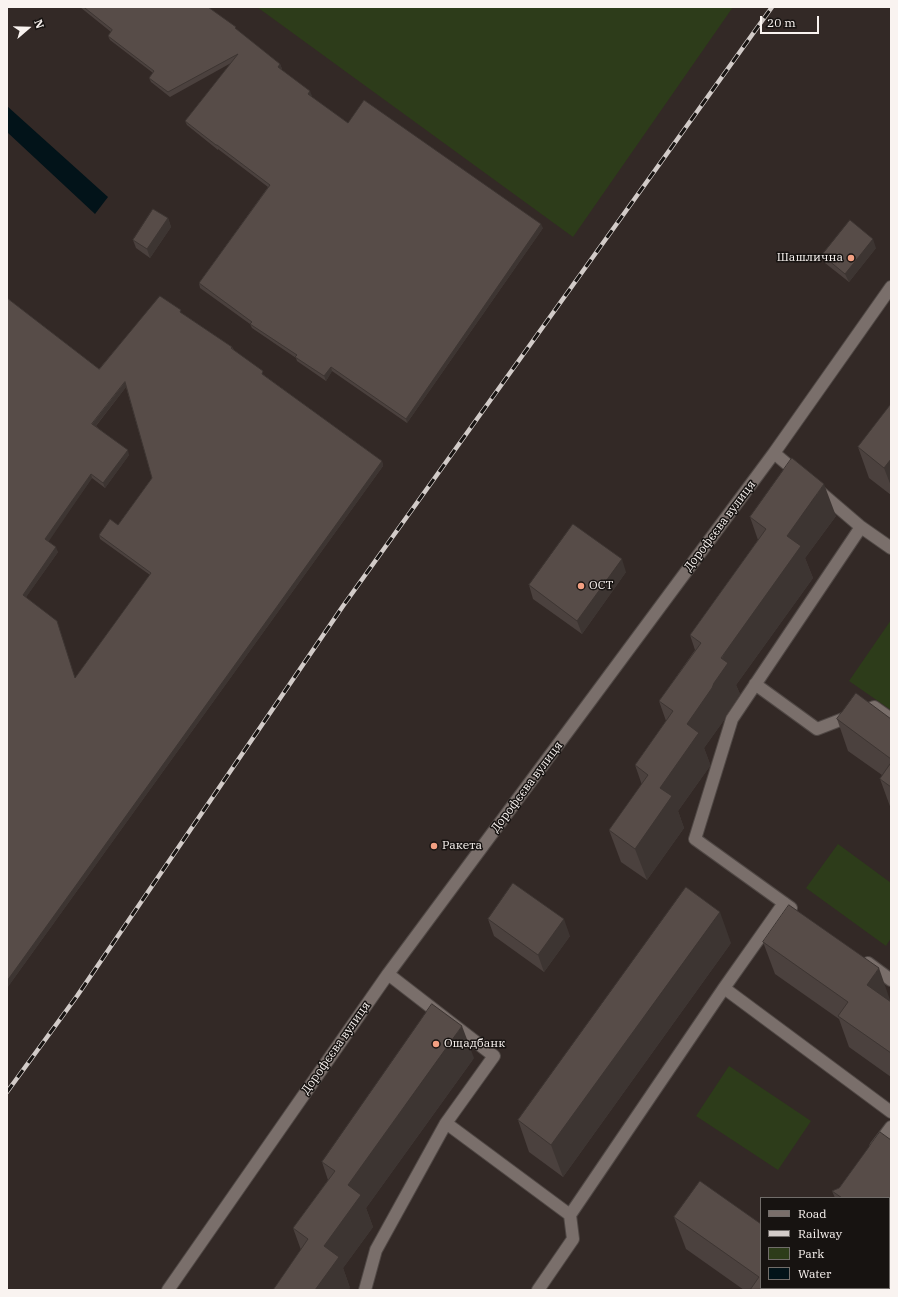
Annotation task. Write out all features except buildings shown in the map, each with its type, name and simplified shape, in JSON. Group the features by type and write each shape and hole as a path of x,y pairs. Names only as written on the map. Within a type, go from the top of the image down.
{"street":[{"name":"Дорофєєва вулиця","path":"168,1290 388,974 774,453 891,287"},
{"path":"774,453 861,527 891,548"},
{"path":"803,917 694,839 732,719 861,527"},
{"path":"755,684 817,728 874,707 891,719"},
{"path":"538,1290 573,1239 570,1215 724,988 784,903"},
{"path":"860,957 891,980"},
{"path":"365,1290 376,1250 446,1123 494,1056 388,974"},
{"path":"724,988 891,1112"},
{"path":"446,1123 570,1215"},
{"path":"869,1157 891,1127"}],"green space":[{"path":"257,7 733,7 573,237"},
{"path":"891,620 891,710 849,681"},
{"path":"838,844 891,883 891,938 886,946 806,888"},
{"path":"729,1066 811,1121 778,1170 696,1116"}],"water":[{"path":"7,106 108,197 95,214 7,132"}],"railway":[{"path":"7,1092 77,996 343,606 772,7"}],"place":[{"name":"Шашлична","path":"851,258"},
{"name":"ОСТ","path":"581,586"},
{"name":"Ракета","path":"434,846"},
{"name":"Ощадбанк","path":"436,1044"}]}
